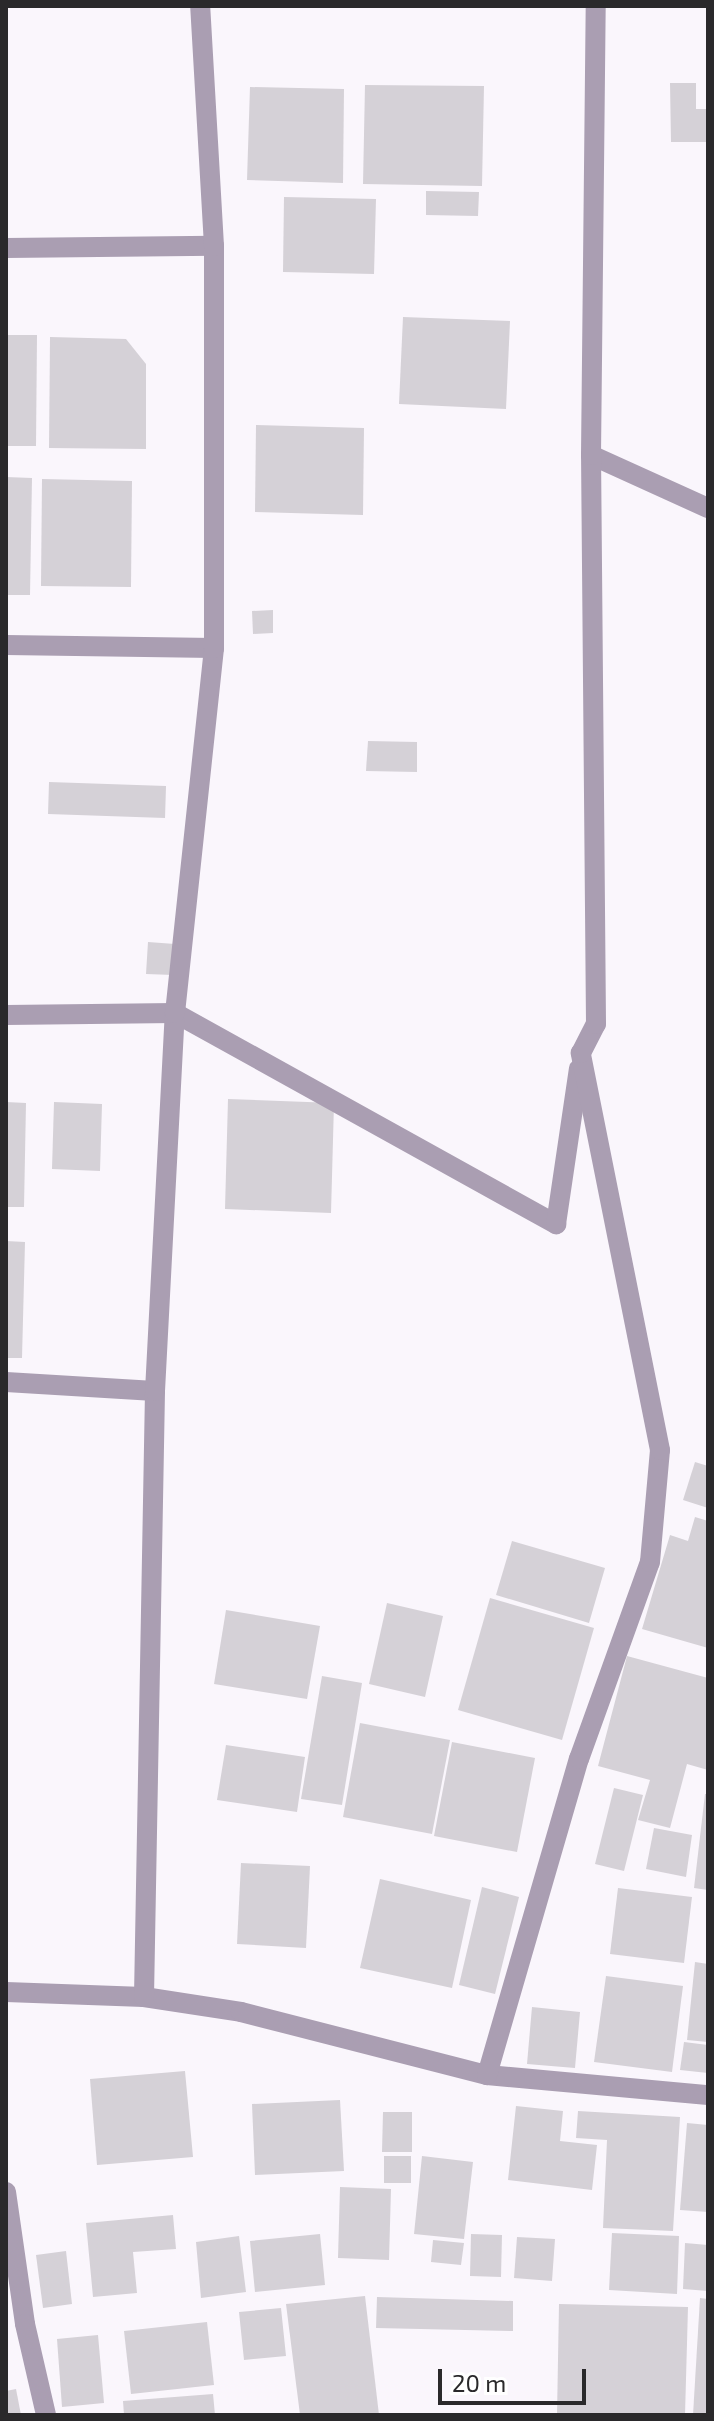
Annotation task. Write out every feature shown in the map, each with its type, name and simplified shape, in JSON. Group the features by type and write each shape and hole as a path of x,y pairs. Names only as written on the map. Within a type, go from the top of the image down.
{"street":[{"path":"144,1997 155,1391 175,1013 214,648 214,246 200,6"},
{"path":"6,1015 175,1013 556,1224 581,1053 596,1024 591,455 596,6"},
{"path":"6,248 214,246"},
{"path":"591,455 708,508"},
{"path":"6,645 214,648"},
{"path":"487,2075 579,1759 650,1562 660,1450 581,1053"},
{"path":"6,1382 155,1391"},
{"path":"6,1992 144,1997 241,2012 487,2075 708,2095"},
{"path":"6,2192 25,2324 46,2415"}],"building":[{"path":"670,83 696,83 696,109 708,109 708,142 671,142"},
{"path":"365,85 484,86 482,186 363,184"},
{"path":"250,87 344,89 343,183 247,180"},
{"path":"426,191 479,192 478,216 426,215"},
{"path":"284,197 376,199 374,274 283,272"},
{"path":"403,317 510,321 506,409 399,404"},
{"path":"6,335 37,335 36,446 6,446"},
{"path":"50,337 126,339 146,364 146,449 49,448"},
{"path":"256,425 364,428 363,515 255,512"},
{"path":"6,477 32,478 30,595 6,595"},
{"path":"42,479 132,481 131,587 41,586"},
{"path":"273,610 273,633 253,634 252,611"},
{"path":"368,741 417,742 417,772 366,771"},
{"path":"49,782 166,786 165,818 48,814"},
{"path":"148,942 175,944 173,975 146,974"},
{"path":"228,1099 334,1103 331,1213 225,1209"},
{"path":"6,1102 26,1103 24,1207 6,1207"},
{"path":"54,1102 102,1104 100,1171 52,1169"},
{"path":"6,1241 25,1242 22,1358 6,1358"},
{"path":"695,1462 708,1466 708,1508 683,1500"},
{"path":"695,1517 708,1521 708,1648 642,1629 670,1535 688,1541"},
{"path":"512,1541 605,1568 589,1623 496,1595"},
{"path":"490,1598 594,1628 562,1740 458,1710"},
{"path":"387,1603 443,1616 425,1697 369,1684"},
{"path":"226,1610 320,1626 307,1699 214,1684"},
{"path":"627,1656 708,1678 708,1770 687,1764 670,1828 638,1820 650,1780 598,1766"},
{"path":"322,1676 362,1683 342,1805 301,1799"},
{"path":"360,1723 450,1740 432,1834 343,1817"},
{"path":"452,1742 535,1758 517,1852 434,1836"},
{"path":"226,1745 305,1757 297,1812 217,1800"},
{"path":"614,1788 643,1795 624,1871 595,1864"},
{"path":"705,1794 708,1794 708,1890 694,1888"},
{"path":"654,1828 692,1835 686,1877 646,1869"},
{"path":"241,1863 310,1866 306,1948 237,1944"},
{"path":"380,1879 471,1900 452,1988 360,1968"},
{"path":"482,1887 519,1897 495,1994 459,1985"},
{"path":"618,1888 692,1897 684,1963 610,1954"},
{"path":"695,1962 708,1964 708,2042 687,2040"},
{"path":"606,1976 683,1986 672,2072 594,2062"},
{"path":"532,2007 580,2012 575,2068 527,2064"},
{"path":"684,2042 708,2045 708,2073 680,2070"},
{"path":"185,2071 193,2157 97,2165 90,2079"},
{"path":"340,2100 344,2171 255,2175 252,2104"},
{"path":"516,2106 563,2111 560,2141 597,2145 592,2190 508,2180"},
{"path":"578,2111 680,2117 673,2231 603,2228 607,2140 576,2138"},
{"path":"383,2112 412,2112 412,2152 382,2152"},
{"path":"687,2123 708,2125 708,2212 680,2210"},
{"path":"384,2156 411,2156 411,2183 384,2183"},
{"path":"422,2156 473,2162 464,2239 414,2234"},
{"path":"340,2187 391,2189 389,2260 338,2258"},
{"path":"173,2215 176,2249 133,2252 137,2293 93,2297 86,2223"},
{"path":"612,2233 679,2236 677,2294 609,2290"},
{"path":"320,2234 325,2285 255,2292 250,2241"},
{"path":"471,2234 502,2235 501,2277 470,2276"},
{"path":"239,2236 246,2292 201,2298 196,2242"},
{"path":"517,2237 555,2239 552,2281 514,2278"},
{"path":"433,2240 464,2243 461,2265 431,2262"},
{"path":"685,2243 708,2245 708,2291 683,2289"},
{"path":"66,2251 72,2304 43,2308 36,2255"},
{"path":"365,2296 379,2415 300,2415 286,2304"},
{"path":"377,2297 513,2301 513,2331 376,2328"},
{"path":"700,2298 708,2299 708,2415 693,2415"},
{"path":"559,2304 688,2307 685,2415 557,2415"},
{"path":"281,2308 286,2356 244,2360 239,2312"},
{"path":"207,2322 214,2385 131,2394 124,2331"},
{"path":"98,2335 104,2403 62,2407 57,2339"},
{"path":"16,2389 21,2415 6,2415 6,2391"},
{"path":"213,2394 215,2415 124,2415 123,2401"}]}
